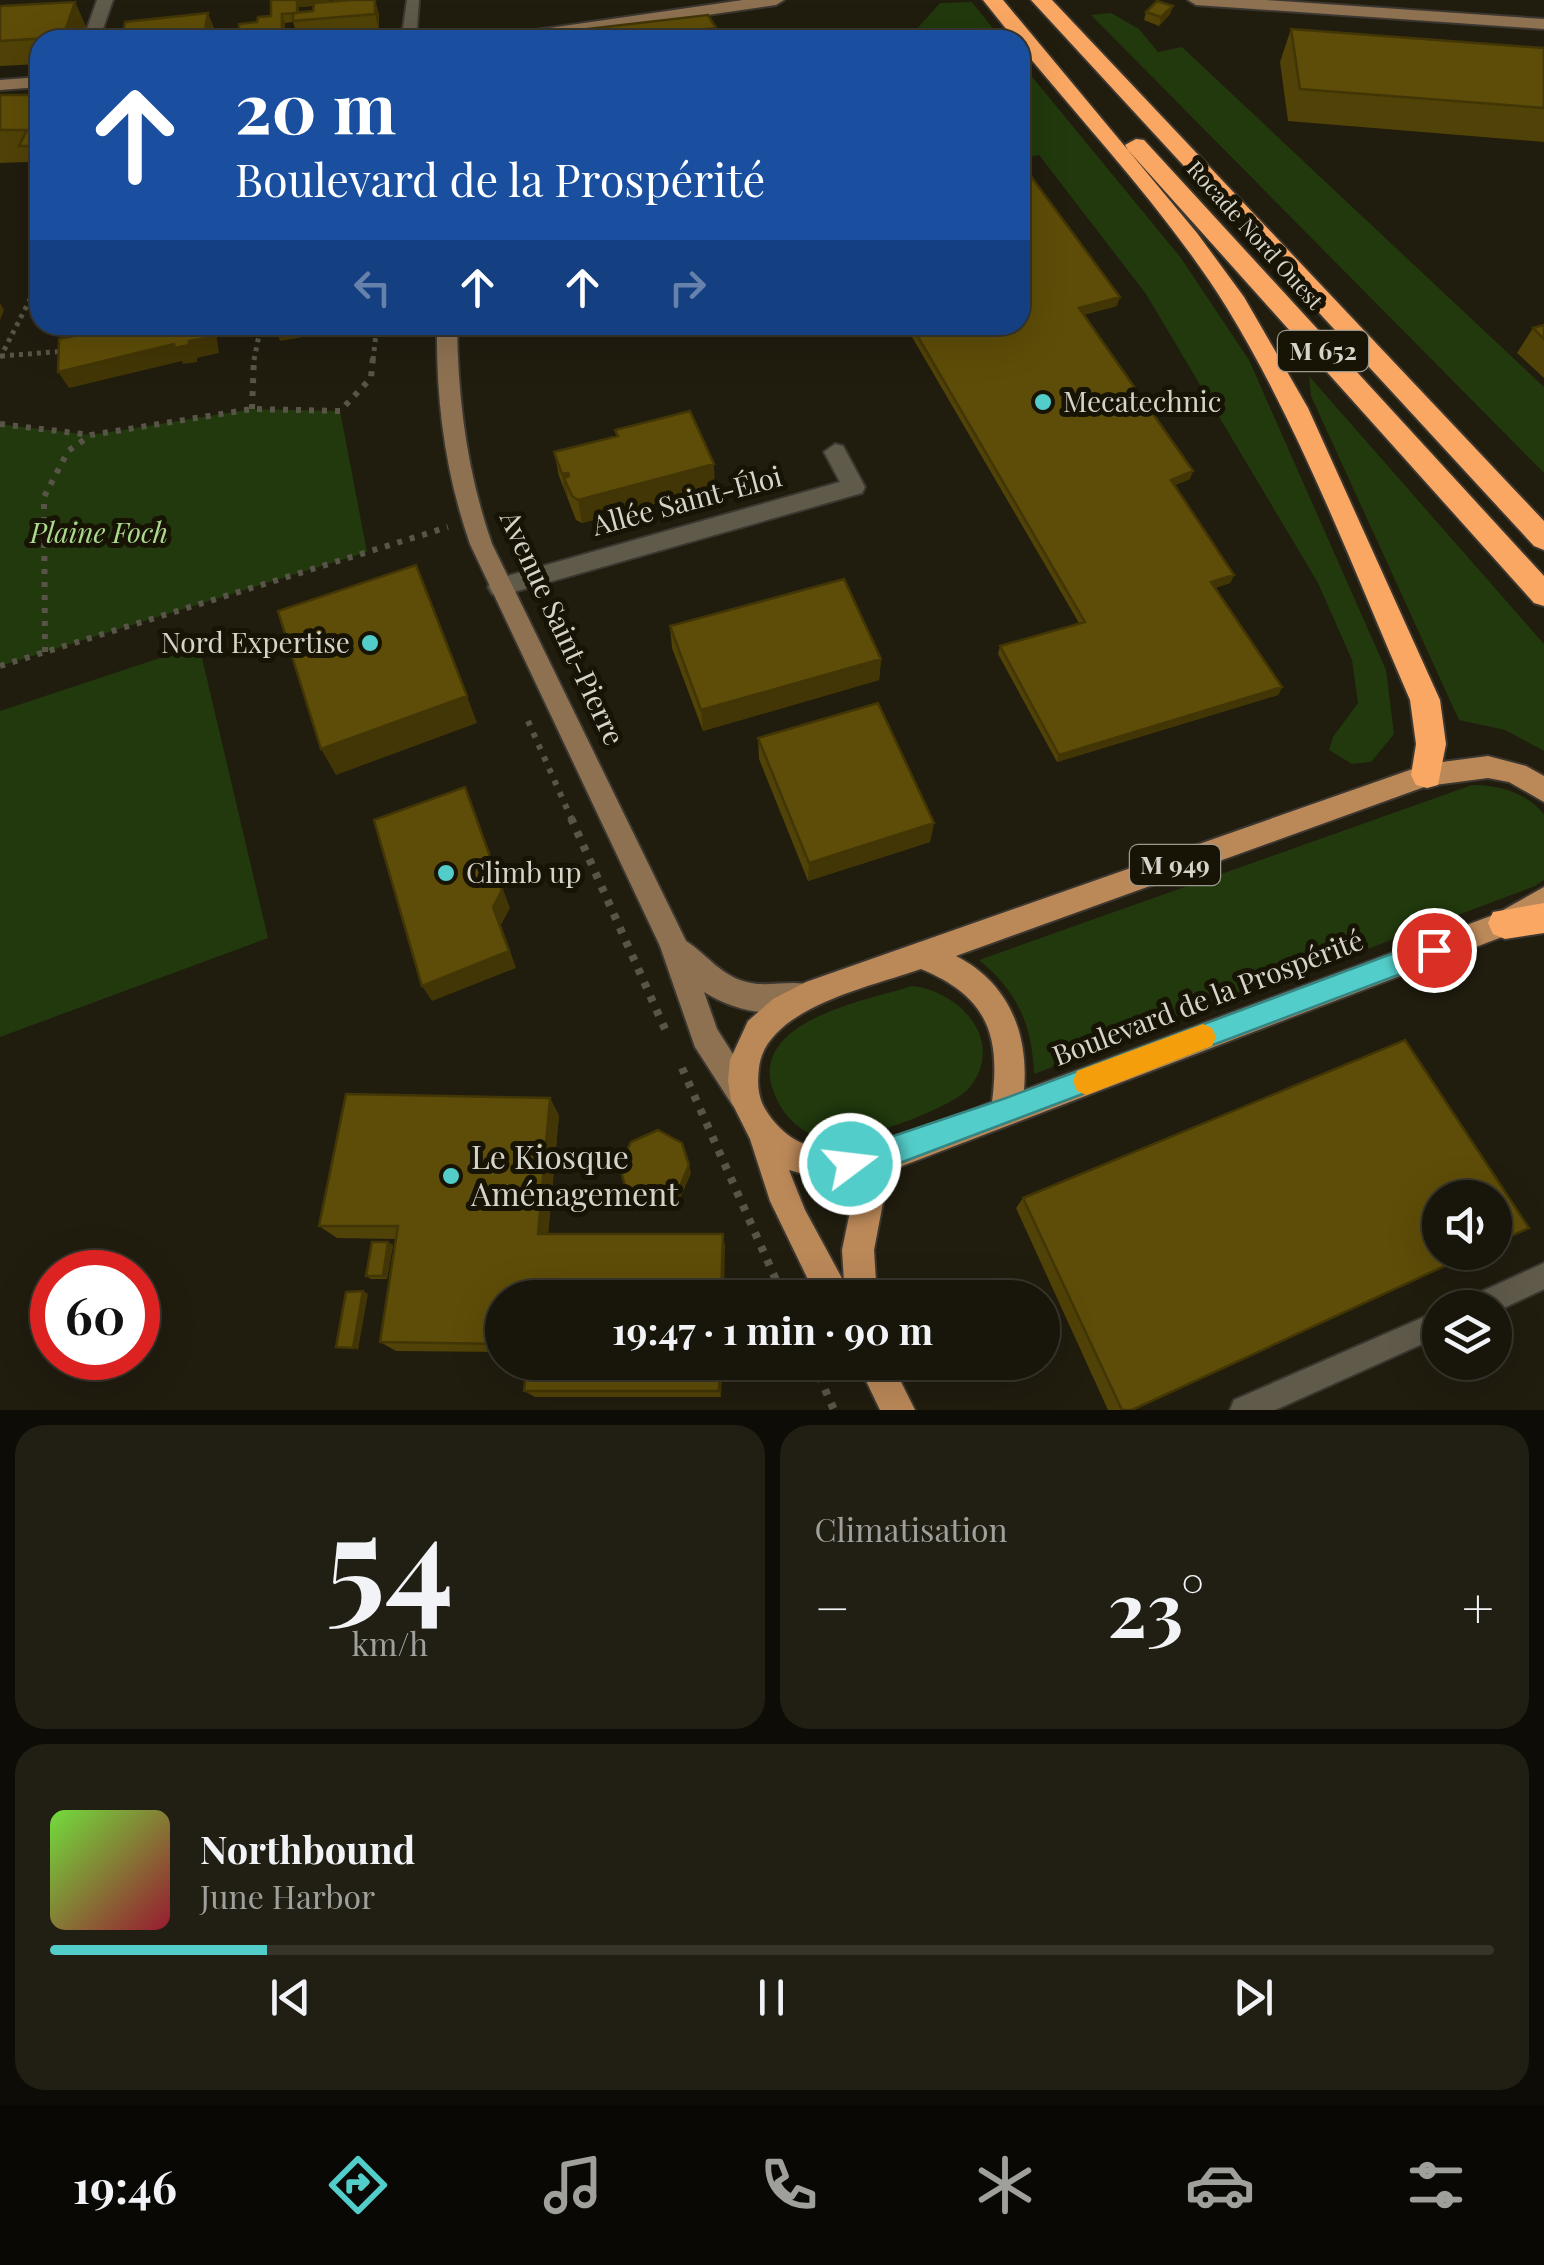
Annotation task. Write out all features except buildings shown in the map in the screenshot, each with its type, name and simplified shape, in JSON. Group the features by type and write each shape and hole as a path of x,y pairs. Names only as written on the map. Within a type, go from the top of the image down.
{"highway":[{"name":"Rocade Nord Ouest","path":"1041,0 1544,539"},
{"name":"Rocade Nord Ouest","path":"1008,10 1026,30"},
{"path":"1008,10 1024,30"},
{"name":"Rocade Nord Ouest","path":"1030,34 1544,595"},
{"path":"1030,38 1188,238 1236,303 1275,368 1421,690 1431,725 1427,774"},
{"path":"1505,923 1544,918"}],"main road":[{"name":"M 949","path":"923,956 1427,774 1475,764 1490,766 1523,776 1544,791"},
{"name":"Boulevard de la Prospérité","path":"1006,1112 1505,923 1544,900"},
{"path":"765,1138 796,1158 850,1164 1006,1112 1010,1062 999,1011 988,993 971,978 923,956 806,996 774,1013 750,1042 744,1095 765,1138 774,1173 800,1238 824,1280"},
{"path":"860,1280 858,1250 876,1158"},
{"path":"884,1380 898,1410"}],"street":[{"path":"94,30 105,0"},
{"path":"570,30 776,0"},
{"path":"1196,0 1544,24"},
{"path":"0,85 30,83"},
{"name":"Avenue Saint-Pierre","path":"447,335 447,416 472,520 500,587 673,944 705,1038 744,1095"},
{"name":"Allée Saint-Éloi","path":"500,587 854,487 836,452"},
{"name":"Avenue Saint-Pierre","path":"673,944 704,979 728,992 773,1000 806,996"}],"lane":[{"path":"411,30 413,0"},
{"path":"1512,1291 1544,1276"},
{"path":"1244,1410 1422,1330"}],"path":[{"path":"0,357 30,299"},
{"path":"252,409 258,335"},
{"path":"0,424 91,435 252,409 340,410 371,378 376,335"},
{"path":"0,357 69,351"},
{"path":"44,652 44,497 68,451 91,435"},
{"path":"0,666 472,520"},
{"path":"821,1380 834,1410"}],"green space":[{"path":"972,2 994,30 916,30 940,3"},
{"path":"1111,13 1139,29 1158,52 1182,47 1544,387 1544,473 1091,15"},
{"path":"1030,74 1181,258 1249,360 1386,670 1394,734 1371,762 1352,764 1329,750 1333,737 1358,703 1352,660 1318,583 1146,294 1039,155 1030,156"},
{"path":"1309,376 1544,644 1544,751 1505,730 1459,720 1311,396"},
{"name":"Plaine Foch","path":"252,409 340,411 367,552 0,666 0,424 91,435"},
{"path":"199,645 268,938 0,1037 0,711"},
{"path":"1472,785 1511,791 1544,814 1544,880 1034,1074 1030,1040 1020,1011 1004,984 979,960"},
{"path":"912,986 946,997 972,1021 983,1053 980,1070 970,1087 928,1113 850,1138 828,1138 798,1126 781,1107 770,1079 773,1055 787,1036 835,1009"}],"slow traffic":[{"path":"1086,1081 1203,1037"}],"place":[{"name":"Mecatechnic","path":"1043,402"},
{"name":"Nord Expertise","path":"370,643"},
{"name":"Climb up","path":"446,873"},
{"name":"Le Kiosque Aménagement","path":"451,1176"}],"route":[{"path":"850,1164 1006,1112 1434,950"}]}
